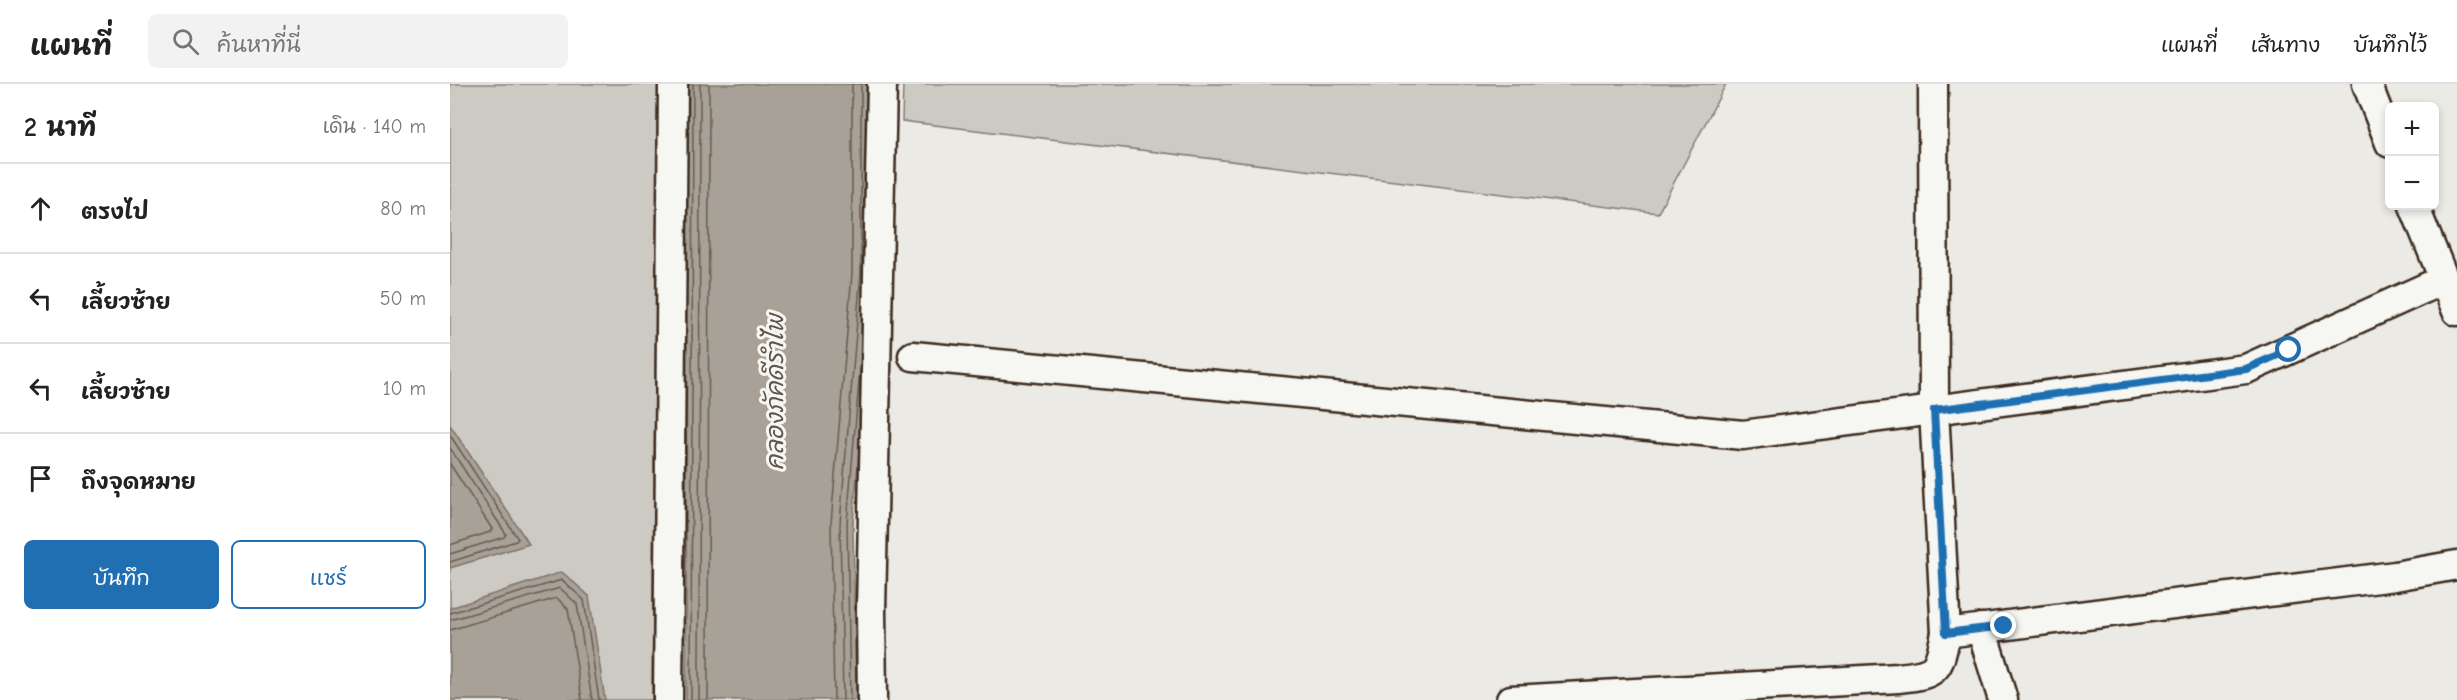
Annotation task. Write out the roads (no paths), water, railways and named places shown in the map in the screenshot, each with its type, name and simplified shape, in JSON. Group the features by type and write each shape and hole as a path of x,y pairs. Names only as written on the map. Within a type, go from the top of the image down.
{"street":[{"path":"668,700 673,84"},
{"path":"872,700 871,610 882,84"},
{"path":"1511,700 1910,677 1928,673 1940,662 1946,633 1934,410 1933,84"},
{"path":"2367,84 2385,130"},
{"path":"2416,210 2457,311"},
{"path":"913,356 1743,435 2246,369 2444,280"},
{"path":"1946,633 2395,576 2457,565"},
{"path":"1981,628 2003,700"}],"water":[{"name":"คลองภัคดีรำไพ","path":"687,84 875,84 874,273 853,524 856,700 686,700"},
{"path":"450,425 529,544 450,568"},
{"path":"562,572 589,596 605,700 450,700 450,608"}]}
